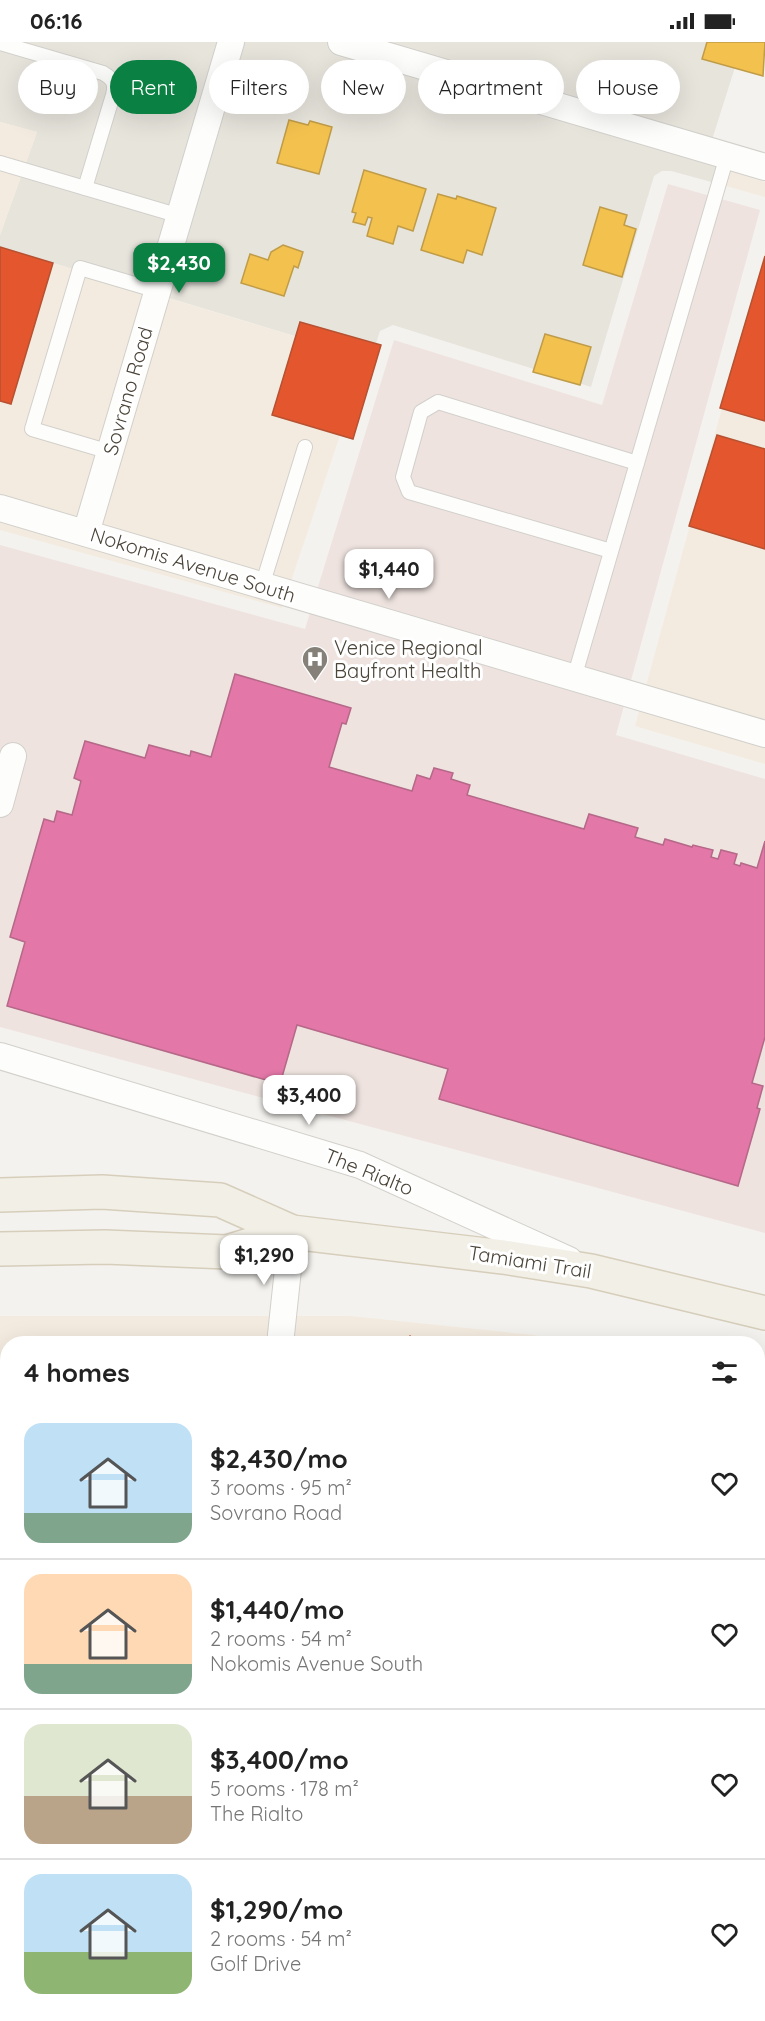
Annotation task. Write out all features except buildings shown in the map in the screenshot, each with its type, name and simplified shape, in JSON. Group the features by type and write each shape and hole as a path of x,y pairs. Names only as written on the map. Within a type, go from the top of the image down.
{"main road":[{"name":"Tamiami Trail","path":"0,1195 102,1192 220,1200 292,1232 503,1257 591,1270 765,1313"},
{"name":"Tamiami Trail","path":"0,1249 105,1247 227,1252 292,1232"}],"street":[{"name":"Sovrano Road","path":"86,533 231,42"},
{"path":"341,42 765,167"},
{"name":"Nokomis Avenue South","path":"0,508 765,734"},
{"path":"0,804 13,756"},
{"name":"The Rialto","path":"0,1056 360,1164 591,1270"},
{"path":"281,1336 292,1232"}],"lane":[{"path":"0,43 103,73 113,80 115,86 113,95 85,188"},
{"path":"574,678 727,156"},
{"path":"0,163 180,216"},
{"path":"110,452 32,429 80,268 158,291"},
{"path":"611,551 410,492 403,477 421,412 438,402 637,463"},
{"path":"262,586 305,447"}],"shaded area":[{"path":"0,42 743,42 705,162 730,171 726,186 671,171 662,171 654,176 591,387 393,325 380,331 371,359 0,247 0,235 37,132 0,122"},
{"path":"0,122 37,132 0,235"},
{"path":"730,171 765,182 765,197 726,186"},
{"name":"Venice Regional Bayfront Health","path":"668,184 760,210 616,735 765,779 765,1233 0,1027 0,545 305,629 394,340 602,405"},
{"path":"0,247 366,358 282,608 0,530"},
{"path":"765,251 765,764 635,726"},
{"path":"0,1316 350,1316 538,1336 0,1336"}],"place":[{"name":"Venice Regional Bayfront Health","path":"315,682"}]}
